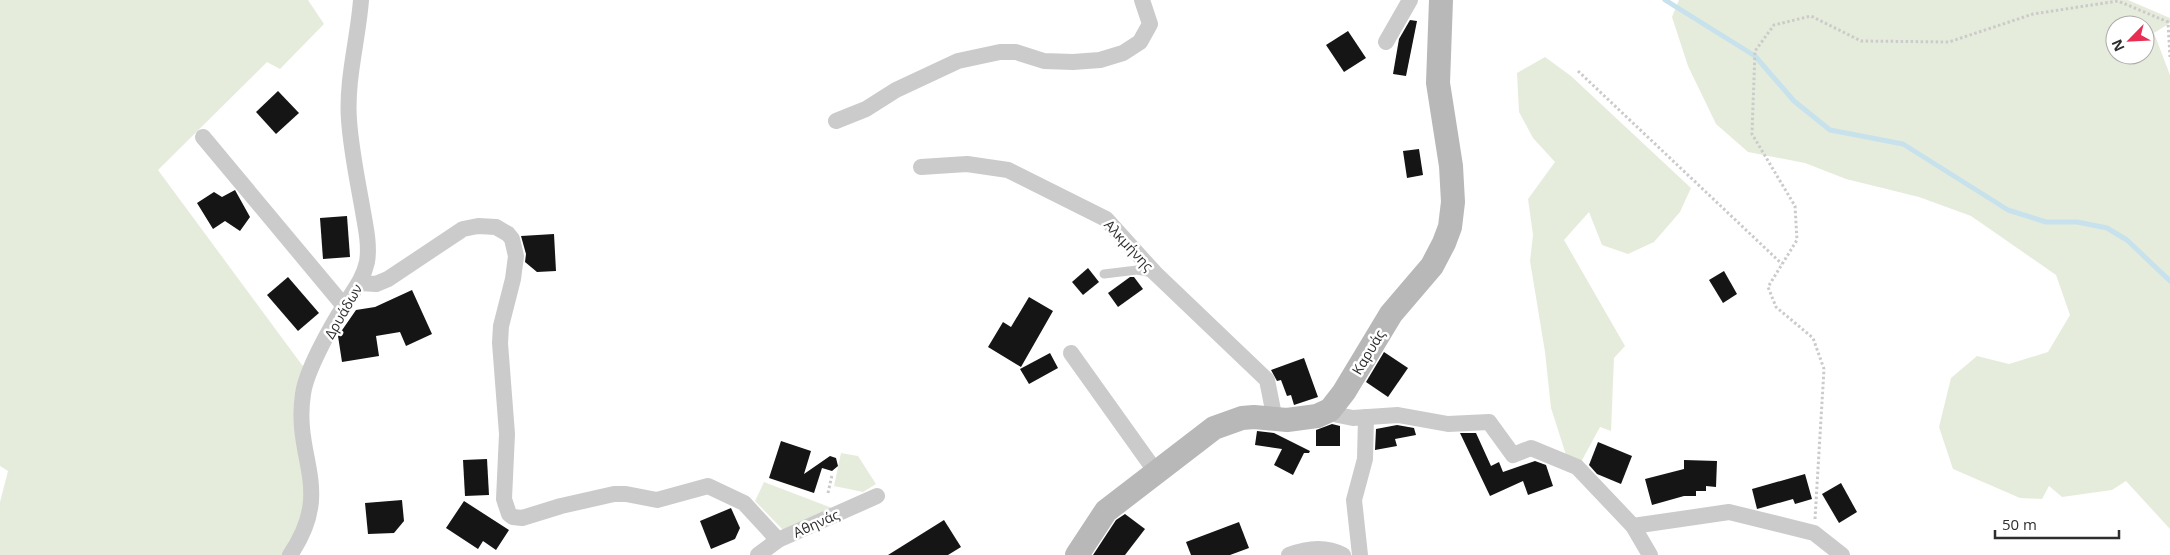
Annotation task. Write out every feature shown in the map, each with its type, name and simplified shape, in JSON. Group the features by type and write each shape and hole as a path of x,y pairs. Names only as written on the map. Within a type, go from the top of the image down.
{"street":[{"name":"Δρυάδων","path":"290,555 305,530 312,498 312,483 301,422 303,393 306,381 344,306 360,283 366,266 367,246 350,136 348,102 362,0"},
{"path":"836,121 866,109 896,90 958,61 1000,52 1016,52 1044,61 1073,62 1100,60 1123,53 1140,42 1150,24 1142,0"},
{"path":"1386,42 1410,0"},
{"name":"Καρυάς","path":"1330,410 1344,392 1391,314 1432,266 1444,244 1450,227 1453,207 1453,179 1438,83 1441,0"},
{"path":"203,137 344,306"},
{"name":"Αλκμήνης","path":"921,167 967,164 1008,170 1106,219 1155,273 1267,380 1275,420"},
{"path":"360,283 376,284 388,279 463,229 485,226 503,230 512,239 516,256 500,336 508,441 504,499 508,514 513,517 522,518 566,504 614,494 626,494 657,500 708,486 744,503 778,540"},
{"path":"1071,353 1156,472"},
{"path":"1077,555 1106,511 1203,435 1223,424 1250,417 1275,420 1317,416 1330,410 1344,417 1407,415 1448,424 1489,422 1513,456 1531,448 1577,467 1633,526 1650,555"},
{"path":"1360,555 1354,500 1365,459 1366,417"},
{"name":"Αθηνάς","path":"758,555 778,540 877,496"},
{"path":"1633,526 1730,512 1814,533 1842,555"},
{"path":"1289,555 1318,549 1330,550 1344,555"}],"lane":[{"path":"1104,274 1137,270 1155,273"}],"path":[{"path":"1814,533 1824,369 1813,338 1776,307 1768,287 1797,240 1795,206 1752,134 1755,51 1774,25 1811,16 1861,41 1949,42 2033,14 2118,1 2168,22 2170,57"},
{"path":"1578,70 1782,264"},
{"path":"828,494 832,475"}],"green space":[{"path":"0,0 308,0 324,24 280,69 267,62 158,170 302,365 308,368 310,498 288,555 0,555 0,502 8,471 0,466"},
{"path":"1679,0 2128,0 2170,18 2170,23 2155,32 2155,15 2105,15 2105,65 2155,65 2155,36 2170,75 2170,529 2126,481 2112,490 2062,497 2049,486 2042,499 2020,498 1953,469 1939,427 1951,378 1977,356 2009,364 2048,352 2070,315 2056,275 1971,216 1919,197 1846,179 1805,163 1748,152 1716,124 1688,66 1672,17"},
{"path":"1545,57 1571,76 1691,188 1680,212 1654,242 1628,254 1602,245 1589,212 1564,240 1625,346 1614,358 1611,431 1600,427 1580,464 1567,458 1551,408 1545,352 1530,261 1533,235 1528,199 1555,162 1533,138 1519,112 1517,73"},
{"path":"841,453 858,456 876,484 863,492 834,486"},
{"path":"764,482 832,508 785,532 755,501"}],"building":[{"path":"1410,20 1417,21 1406,76 1393,74 1399,39"},
{"path":"1348,31 1366,58 1344,72 1326,45"},
{"path":"278,91 299,113 276,134 256,112"},
{"path":"1419,149 1423,175 1407,178 1403,151"},
{"path":"235,190 250,217 240,231 225,221 213,229 197,203 214,192 222,197"},
{"path":"347,216 350,257 323,259 320,218"},
{"path":"554,234 556,271 537,272 525,262 526,254 521,236"},
{"path":"1088,268 1099,282 1083,295 1072,282"},
{"path":"1724,271 1737,294 1723,303 1709,280"},
{"path":"288,277 319,313 298,331 267,295"},
{"path":"1130,277 1134,277 1143,289 1118,307 1108,293"},
{"path":"412,290 432,334 406,346 400,332 376,336 379,356 342,362 338,336 356,310 375,307"},
{"path":"1029,297 1053,311 1021,367 988,347 1003,322 1011,327"},
{"path":"1384,352 1408,368 1388,397 1366,382"},
{"path":"1050,353 1058,368 1029,384 1020,369"},
{"path":"1304,358 1318,397 1294,405 1291,395 1287,396 1281,380 1277,381 1271,370"},
{"path":"1332,424 1340,426 1340,446 1316,446 1316,430"},
{"path":"1397,425 1414,428 1416,435 1395,439 1397,446 1375,450 1376,429"},
{"path":"1257,431 1274,433 1310,451 1309,453 1304,453 1293,475 1274,465 1282,449 1255,445"},
{"path":"1460,433 1476,433 1491,466 1499,462 1503,472 1535,461 1546,465 1553,486 1528,495 1523,481 1490,496"},
{"path":"781,441 811,451 804,474 830,456 836,458 838,466 832,471 822,468 814,493 769,478"},
{"path":"1598,442 1632,456 1621,484 1597,474 1589,465"},
{"path":"487,459 489,495 465,496 463,460"},
{"path":"1684,460 1717,461 1716,487 1706,486 1706,491 1696,491 1696,496 1684,496 1652,505 1645,479 1684,469"},
{"path":"1805,474 1812,499 1795,504 1793,499 1757,509 1752,489"},
{"path":"1841,483 1857,512 1839,523 1822,494"},
{"path":"402,500 404,521 394,533 368,534 365,503"},
{"path":"464,501 509,530 496,550 483,541 478,549 446,528"},
{"path":"731,508 740,528 735,539 711,549 700,521"},
{"path":"1125,514 1145,529 1125,555 1093,555 1116,520"},
{"path":"944,520 961,547 948,555 888,555"},
{"path":"1239,522 1249,548 1230,555 1191,555 1186,542"}],"waterway":[{"path":"1665,0 1755,56 1794,101 1830,130 1903,144 2008,210 2046,222 2077,222 2107,228 2127,240 2170,281"}]}
